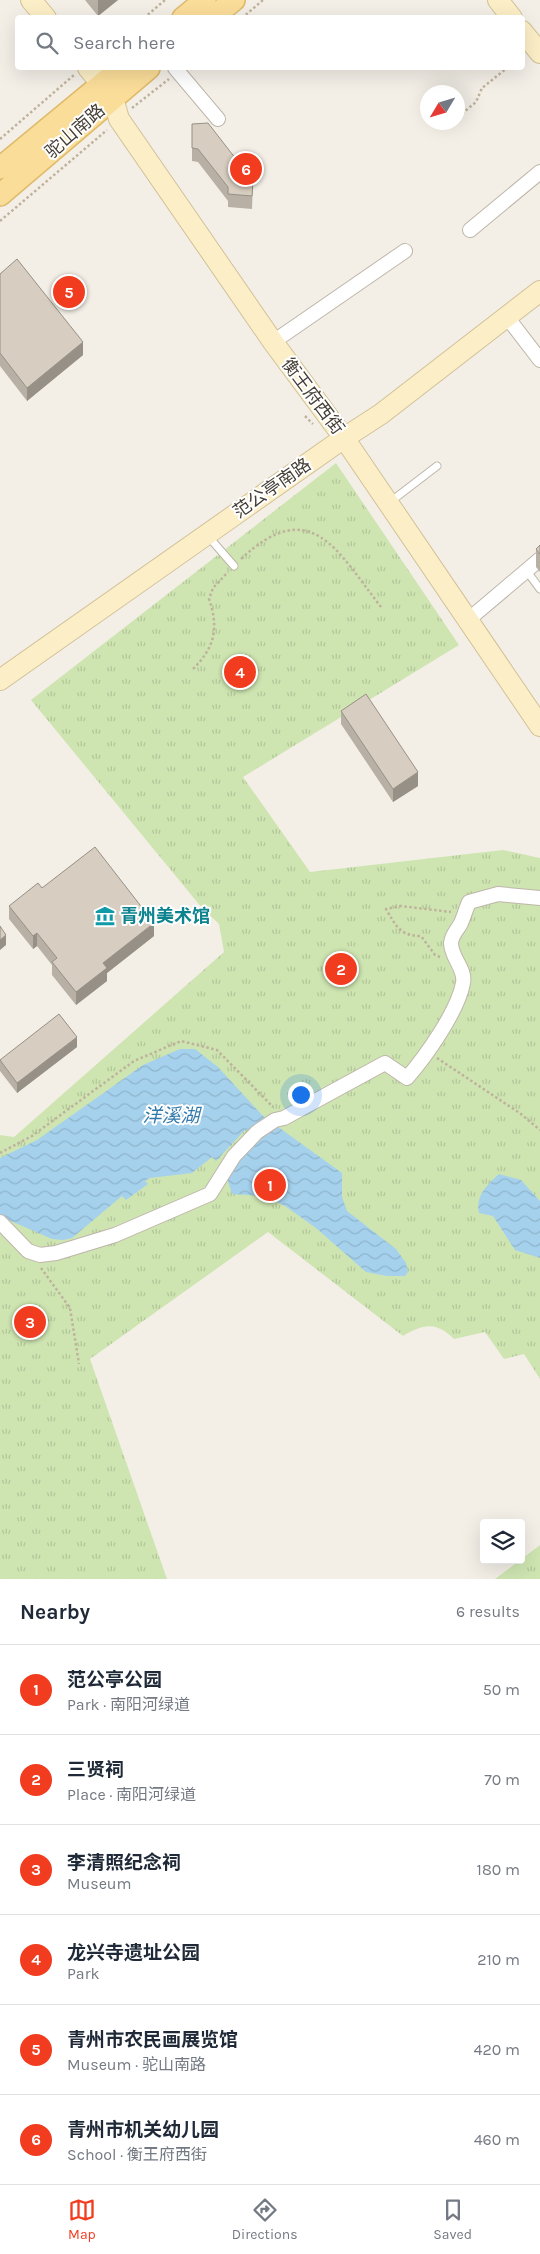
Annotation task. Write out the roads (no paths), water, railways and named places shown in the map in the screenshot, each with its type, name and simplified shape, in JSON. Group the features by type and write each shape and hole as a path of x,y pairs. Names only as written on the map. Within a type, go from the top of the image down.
{"main road":[{"path":"187,15 205,0"},
{"path":"216,15 234,0"},
{"name":"驼山南路","path":"2,190 107,91 120,70"},
{"name":"驼山南路","path":"0,168 107,91 145,70"}],"street":[{"path":"31,0 44,15"},
{"path":"498,0 510,15"},
{"path":"525,35 540,53"},
{"path":"177,70 218,119"},
{"name":"衡王府西街","path":"81,71 107,91 119,119 273,342 344,438 540,726"},
{"path":"470,230 540,172"},
{"path":"273,342 405,251"},
{"name":"范公亭南路","path":"0,680 344,438 381,414 540,291"},
{"path":"507,317 540,360"},
{"path":"468,620 540,559"},
{"path":"3,1226 28,1251 40,1255 74,1249 115,1235 210,1194 234,1156 257,1132 280,1119 386,1063 407,1078 429,1052 457,1000 463,983 464,973 456,962 451,946 453,933 460,926 469,902 498,894 540,898"}],"lane":[{"path":"388,503 437,466"},
{"path":"206,535 234,566"},
{"path":"526,570 540,589"}],"water":[{"name":"洋溪湖","path":"180,1049 195,1049 218,1067 263,1116 342,1173 342,1197 347,1211 396,1249 406,1263 408,1272 405,1276 387,1276 366,1272 316,1228 285,1206 264,1196 232,1194 226,1175 257,1126 244,1131 216,1161 212,1157 192,1173 150,1178 145,1181 148,1184 126,1200 122,1196 72,1238 63,1240 52,1239 4,1218 0,1220 0,1158 37,1140 143,1065"},
{"path":"499,1174 521,1180 540,1201 540,1258 515,1250 493,1216 479,1213 480,1196"}],"place":[{"name":"青州市机关幼儿园","path":"246,169"},
{"name":"青州市农民画展览馆","path":"69,292"},
{"name":"龙兴寺遗址公园","path":"240,672"},
{"name":"青州美术馆","path":"105,916"},
{"name":"三贤祠","path":"341,969"},
{"name":"范公亭公园","path":"270,1185"},
{"name":"李清照纪念祠","path":"30,1322"}]}
